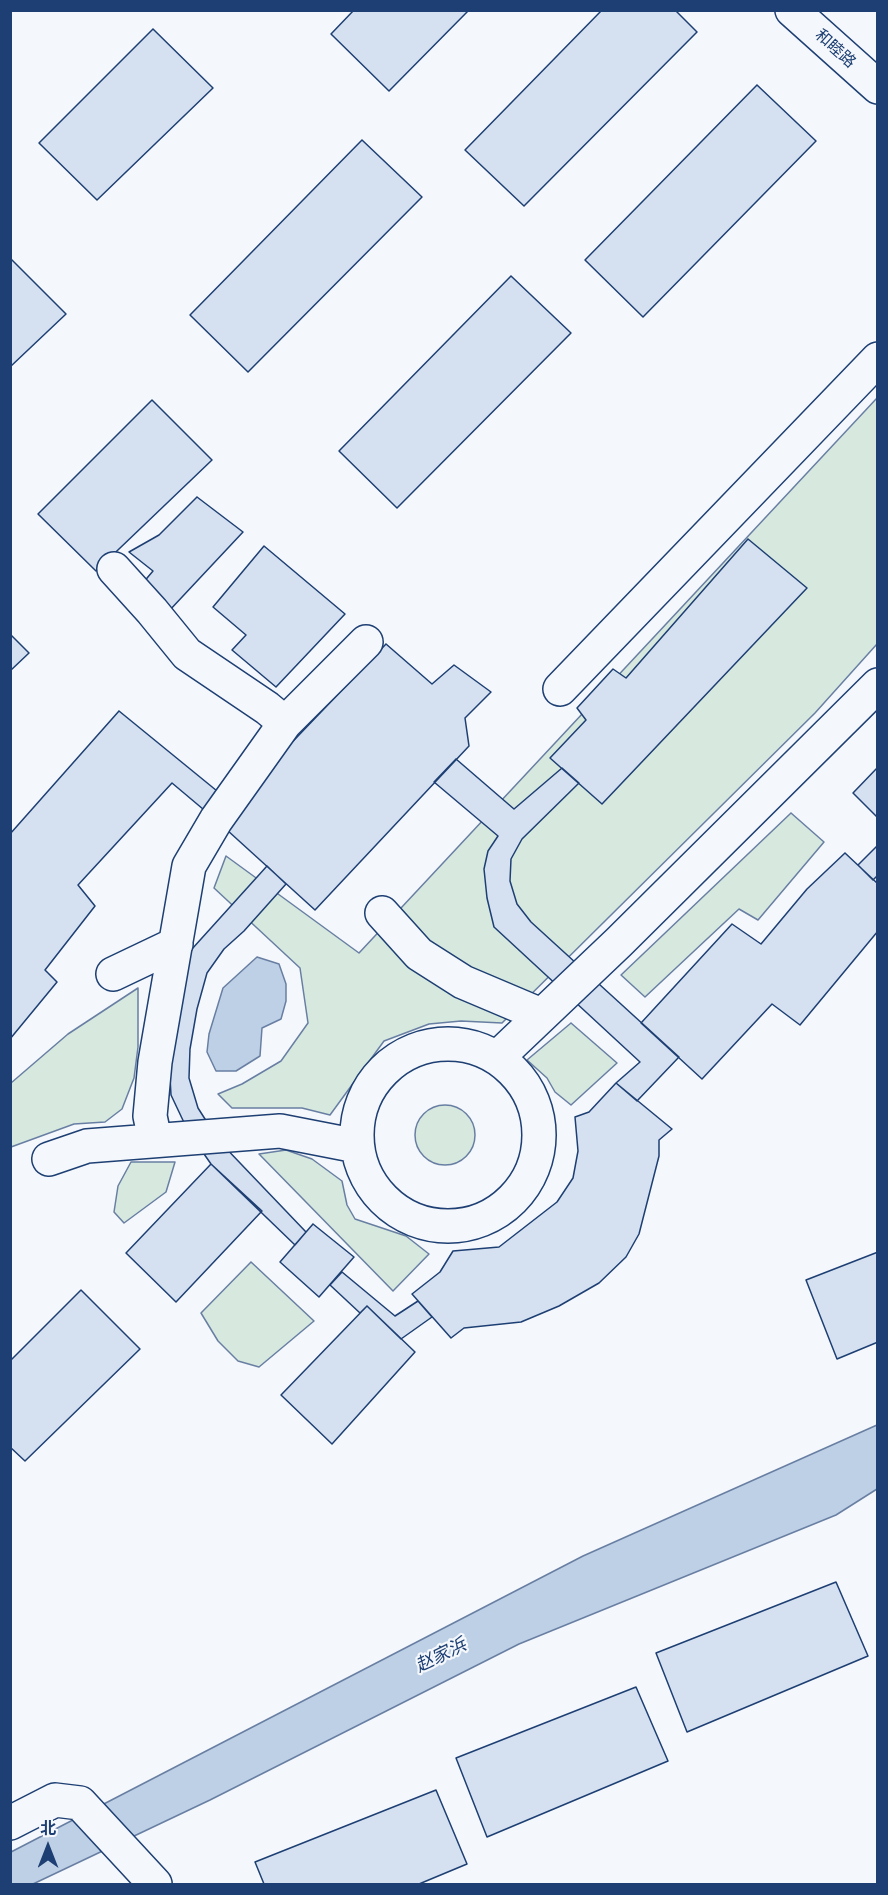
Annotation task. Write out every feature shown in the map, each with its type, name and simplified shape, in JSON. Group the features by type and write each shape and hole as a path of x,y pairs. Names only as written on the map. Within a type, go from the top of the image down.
{"street":[{"name":"和睦路","path":"792,10 878,87"},
{"path":"560,689 878,359"},
{"path":"114,569 187,654 267,708 285,723"},
{"path":"155,1140 150,1116 155,1062 189,866 216,820 285,723 366,642"},
{"path":"497,1058 619,942 878,685"},
{"path":"382,913 419,954 445,971 463,982 541,1015"},
{"path":"113,974 176,944"},
{"path":"440,1044 470,1046 497,1058 520,1078 534,1106 539,1136 534,1166 518,1194 495,1214 466,1225 434,1225 405,1216 381,1198 370,1182 365,1174 357,1146 358,1117 368,1090 387,1067 412,1051 440,1044"},
{"path":"48,1159 87,1146 280,1131 357,1146"},
{"path":"10,1823 55,1800 80,1803 146,1874"}],"shaded area":[{"path":"877,398 877,644 815,713 502,1023 461,1021 429,1024 384,1041 330,1115 302,1108 232,1108 218,1094 242,1084 281,1061 308,1023 300,968 214,888 226,856 359,953"},
{"path":"791,813 824,842 758,920 739,909 645,997 621,975"},
{"path":"138,988 138,1047 134,1078 122,1109 105,1122 74,1124 11,1147 11,1083 68,1034"},
{"path":"571,1023 617,1063 571,1105 555,1092 547,1078 527,1060"},
{"path":"445,1105 462,1110 470,1118 475,1135 470,1152 462,1160 445,1165 428,1160 420,1152 415,1135 420,1118 428,1110"},
{"path":"286,1150 312,1159 342,1181 347,1205 355,1219 406,1236 429,1254 393,1291 259,1154"},
{"path":"131,1162 175,1162 166,1192 124,1223 114,1212 118,1186"},
{"path":"251,1262 314,1321 259,1367 238,1361 218,1341 201,1313"}],"water":[{"path":"257,957 279,964 286,984 286,1001 281,1019 262,1028 260,1056 236,1071 216,1071 207,1052 209,1034 223,988"},
{"name":"赵家浜","path":"877,1425 877,1489 836,1515 519,1644 210,1800 33,1884 11,1884 11,1852 583,1556"}],"building":[{"path":"354,10 469,10 389,91 331,34"},
{"path":"602,10 675,10 697,32 524,206 465,150"},
{"path":"153,29 213,88 97,200 39,143"},
{"path":"757,85 816,141 643,317 585,260"},
{"path":"362,140 422,197 248,372 190,315"},
{"path":"10,258 66,314 10,367"},
{"path":"511,276 571,333 397,508 339,451"},
{"path":"152,400 212,460 96,571 38,514"},
{"path":"197,497 243,532 168,612 142,584 153,571 129,552 159,535"},
{"path":"748,539 807,588 602,804 550,758 586,720 577,708 613,669 626,678"},
{"path":"264,546 345,614 276,687 232,650 246,635 213,607"},
{"path":"10,634 29,653 10,671"},
{"path":"386,644 432,684 454,665 491,692 465,718 469,746 315,910 216,820"},
{"path":"119,711 233,804 216,820 172,783 78,885 95,906 45,970 57,982 10,1039 10,834"},
{"path":"456,759 514,809 562,768 579,783 522,839 511,859 510,881 517,904 531,922 679,1057 637,1101 616,1083 640,1062 494,927 487,898 484,869 488,851 498,836 434,782"},
{"path":"878,767 878,818 853,793"},
{"path":"878,845 878,875 873,880 858,865"},
{"path":"845,853 878,884 878,931 800,1025 772,1004 702,1079 641,1023 732,924 761,944 807,889"},
{"path":"267,866 286,884 244,931 224,949 207,973 197,1009 190,1049 189,1078 198,1108 219,1141 306,1232 295,1245 211,1164 188,1131 171,1095 168,1043 178,979 192,949"},
{"path":"616,1083 672,1129 659,1140 659,1156 639,1234 626,1257 599,1283 559,1306 521,1322 464,1328 451,1338 412,1294 440,1272 453,1251 499,1247 557,1202 573,1178 578,1151 575,1117 589,1112"},
{"path":"211,1164 262,1211 176,1302 126,1253"},
{"path":"313,1224 354,1257 319,1297 280,1262"},
{"path":"878,1252 878,1342 837,1359 806,1280"},
{"path":"342,1272 395,1316 418,1301 432,1317 401,1339 367,1306 360,1313 330,1285"},
{"path":"81,1290 140,1349 25,1461 10,1447 10,1361"},
{"path":"367,1306 415,1352 332,1444 281,1395"},
{"path":"836,1582 868,1656 687,1732 656,1653"},
{"path":"636,1687 668,1761 487,1837 456,1758"},
{"path":"436,1790 467,1864 419,1884 264,1884 255,1862"}]}
